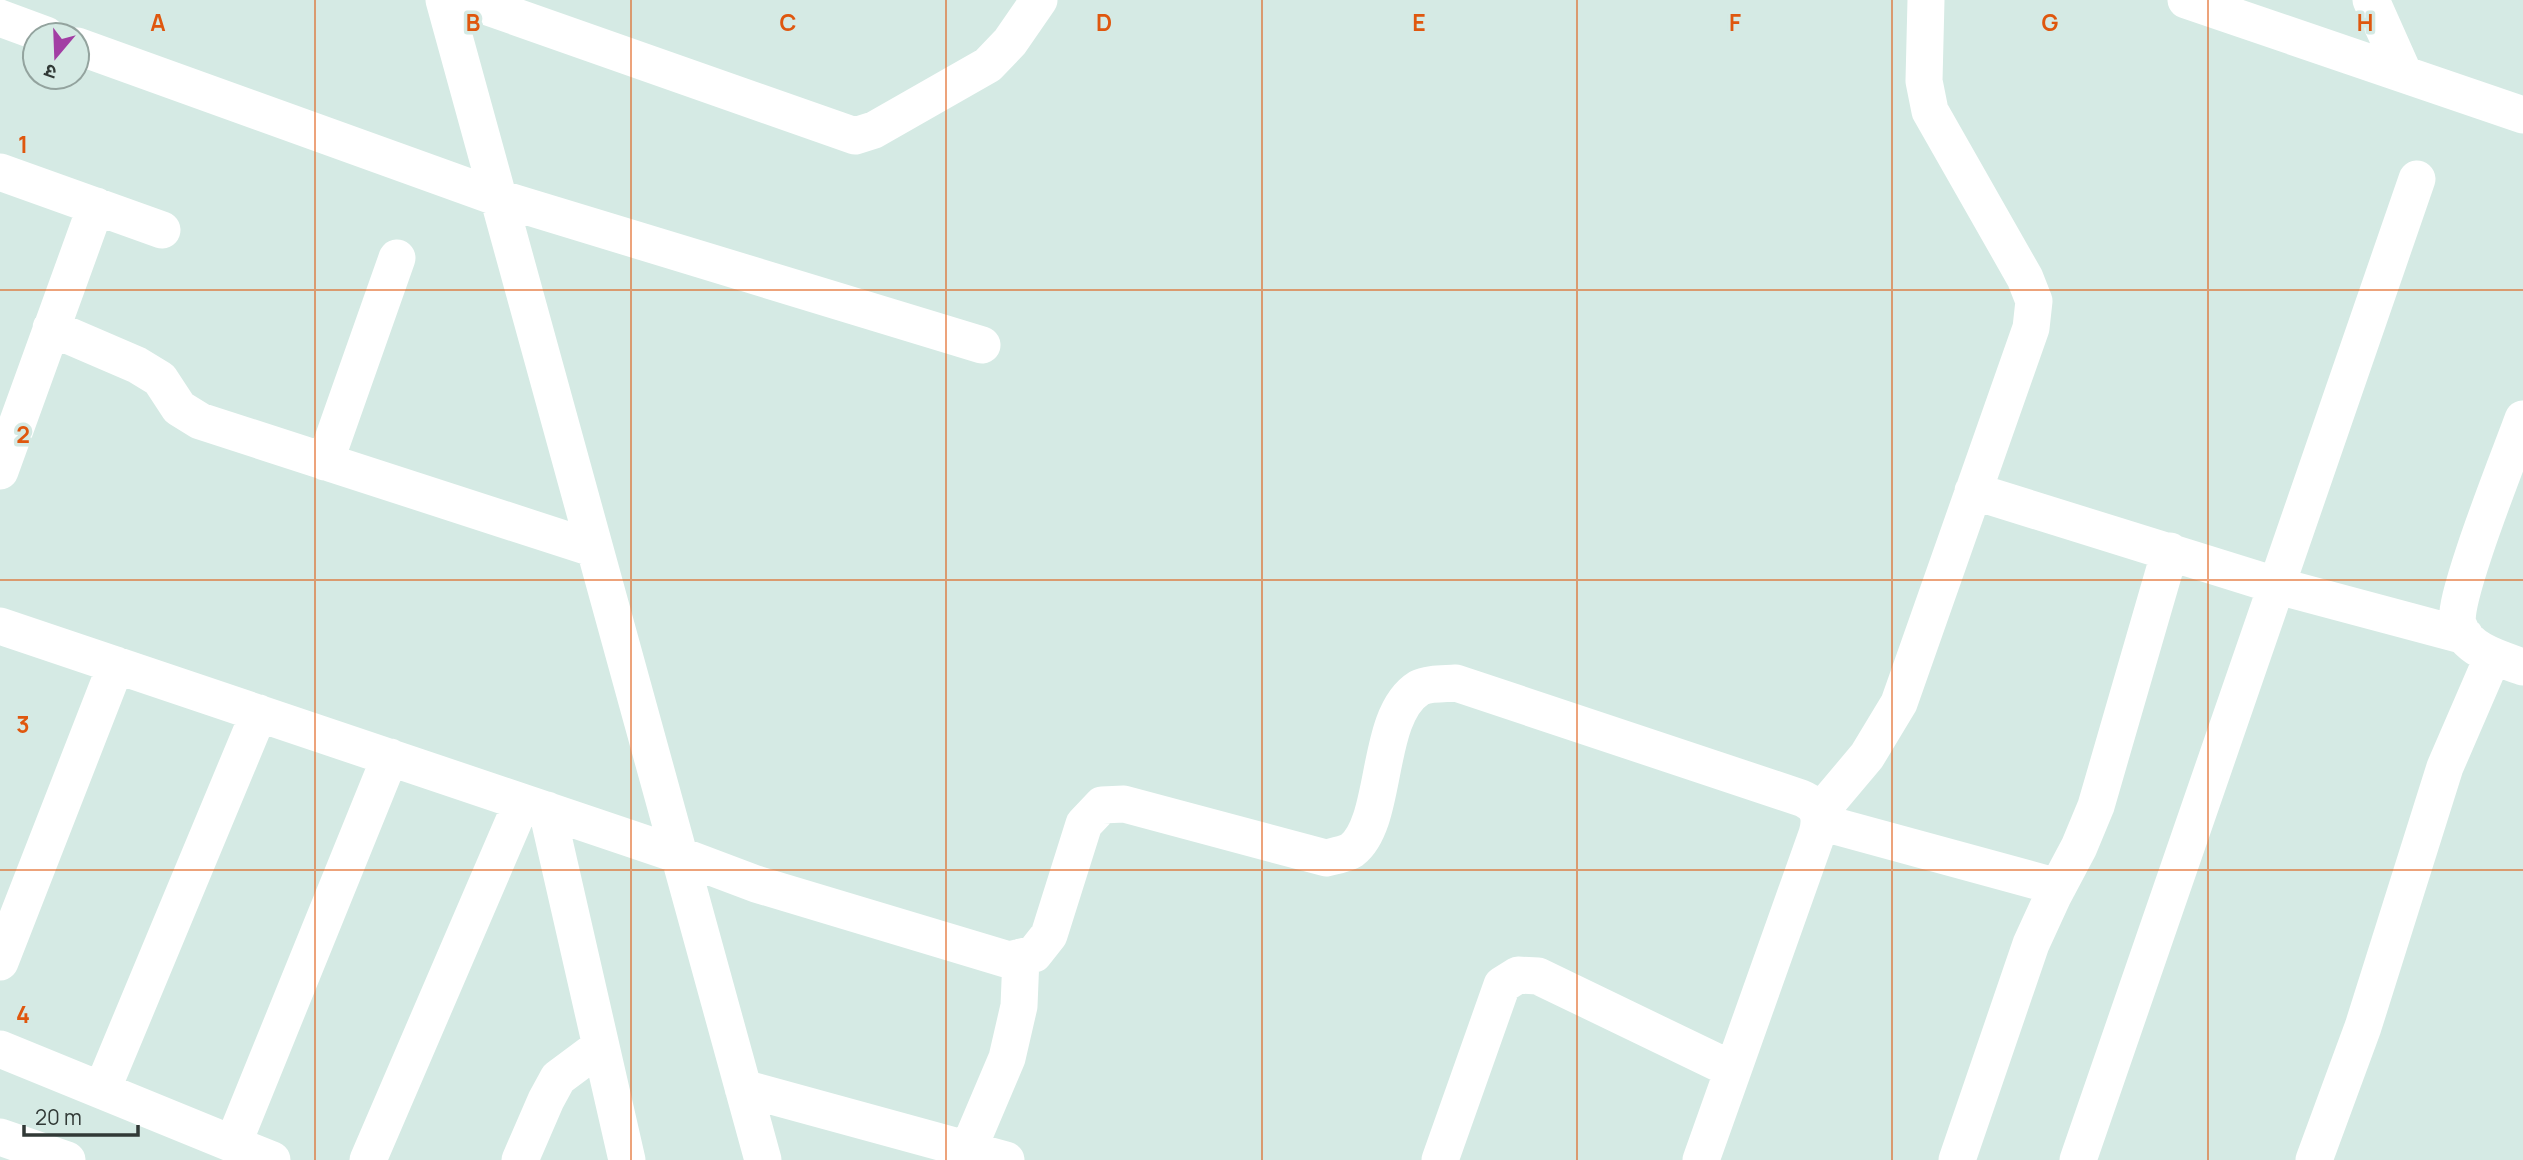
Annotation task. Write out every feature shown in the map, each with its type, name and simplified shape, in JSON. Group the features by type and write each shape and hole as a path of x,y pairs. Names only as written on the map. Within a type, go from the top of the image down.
{"street":[{"path":"444,0 763,1160"},
{"path":"467,0 855,136 874,131 988,65 1010,42 1039,0"},
{"path":"1701,1160 1820,818 1867,756 1899,703 2031,328 2034,301 2025,278 1930,111 1924,81 1926,0"},
{"path":"2186,0 2523,115"},
{"path":"2371,0 2404,74"},
{"path":"0,18 21,26"},
{"path":"91,51 499,198 982,345"},
{"path":"0,172 162,230"},
{"path":"2078,1160 2417,179"},
{"path":"0,471 96,206"},
{"path":"326,462 397,258"},
{"path":"51,328 160,379 179,408 200,421 595,549"},
{"path":"2494,653 2457,623 2460,592 2523,419"},
{"path":"1973,491 2494,653"},
{"path":"1957,1160 2031,944 2096,806 2170,551"},
{"path":"0,626 679,855 756,884 1009,960 1034,954 1049,935 1084,824 1102,805 1124,804 1326,858 1352,850 1368,828 1390,738 1402,703 1421,687 1456,683 1801,798 1812,803 1820,818 2058,887"},
{"path":"2314,1160 2363,1027 2445,767 2494,653"},
{"path":"0,962 116,666"},
{"path":"102,1090 259,713"},
{"path":"233,1144 390,757"},
{"path":"534,806 601,1046 627,1160"},
{"path":"368,1160 534,806"},
{"path":"968,1150 1007,1058 1018,1006 1021,957"},
{"path":"1440,1160 1502,985 1518,975 1538,976 1733,1070"},
{"path":"520,1160 558,1078 601,1046"},
{"path":"0,1049 272,1160"},
{"path":"743,1088 1006,1160"},
{"path":"0,1137 68,1160"}]}
